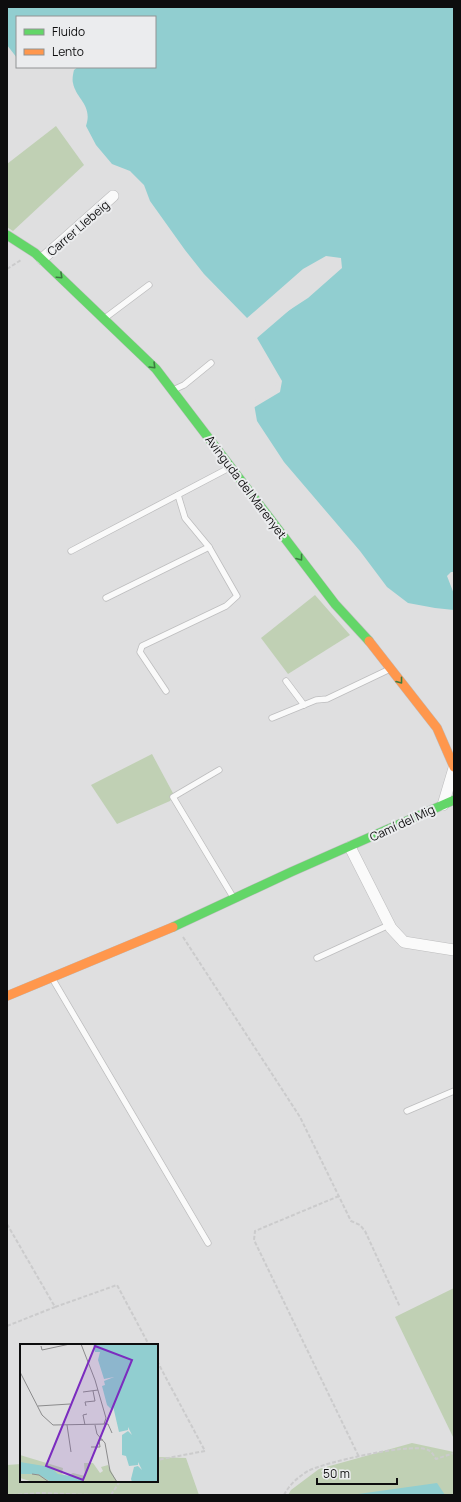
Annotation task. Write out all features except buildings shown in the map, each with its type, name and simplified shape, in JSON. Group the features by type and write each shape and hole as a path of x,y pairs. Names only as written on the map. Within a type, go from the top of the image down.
{"street":[{"name":"Carrer Llebeig","path":"42,259 113,196"},
{"name":"Avinguda del Marenyet","path":"7,235 42,259 156,369 335,604 377,650 437,728 454,768 443,805"},
{"name":"Camí del Mig","path":"7,996 175,926 291,872 454,800"},
{"path":"350,847 389,925 404,942 454,950"}],"lane":[{"path":"104,319 149,285"},
{"path":"173,390 184,385 211,363"},
{"path":"71,551 231,466"},
{"path":"166,691 140,652 142,646 226,606 237,596 209,547 185,518 178,495"},
{"path":"106,598 209,547"},
{"path":"272,718 316,700 327,699 391,668"},
{"path":"286,681 304,705"},
{"path":"219,770 173,797 235,899"},
{"path":"317,958 389,925"},
{"path":"52,978 208,1243"},
{"path":"407,1111 454,1091"}],"path":[{"path":"175,926 300,1117 351,1221 360,1225 365,1231 400,1307"},
{"path":"339,1196 255,1231 254,1240 359,1457"},
{"path":"7,1224 55,1307"},
{"path":"7,1326 117,1285 148,1344"},
{"path":"158,1363 205,1451 158,1460"},
{"path":"284,1495 292,1483 309,1471 359,1457 382,1452 420,1448 432,1451 436,1458 454,1453"},
{"path":"111,1495 119,1482"},
{"path":"12,1495 40,1493 95,1495"}],"green space":[{"path":"56,126 84,165 13,231 7,227 7,164"},
{"path":"315,595 350,635 288,674 261,638"},
{"path":"152,754 174,795 170,801 117,824 91,785"},
{"path":"454,1288 454,1439 395,1317"},
{"path":"412,1443 454,1452 454,1495 288,1495 291,1490 319,1469"},
{"path":"158,1457 186,1458 199,1495 7,1495 7,1465 20,1464 20,1482 158,1482"}],"water":[{"path":"7,7 454,7 454,572 451,572 447,576 454,594 454,610 408,603 387,587 360,551 284,462 257,421 254,404 279,385 270,365 254,342 265,326 308,298 342,268 341,258 326,256 303,269 247,318 204,274 185,250 150,201 144,185 130,171 112,164 96,145 86,126 88,119 86,107 75,89 73,80 74,70 77,68 156,68 156,16 16,16 16,57 7,45"},
{"path":"437,1483 445,1495 351,1495"}],"pier":[{"path":"300,301 257,338 282,381 280,392 253,408 252,402 277,384 269,366 252,342 264,325"}],"traffic: fast":[{"path":"7,235 35,253 156,369 335,604 369,641"},
{"path":"173,927 291,872 454,800"}],"traffic: slow":[{"path":"369,641 437,728 454,767"},
{"path":"7,996 173,927"}]}
